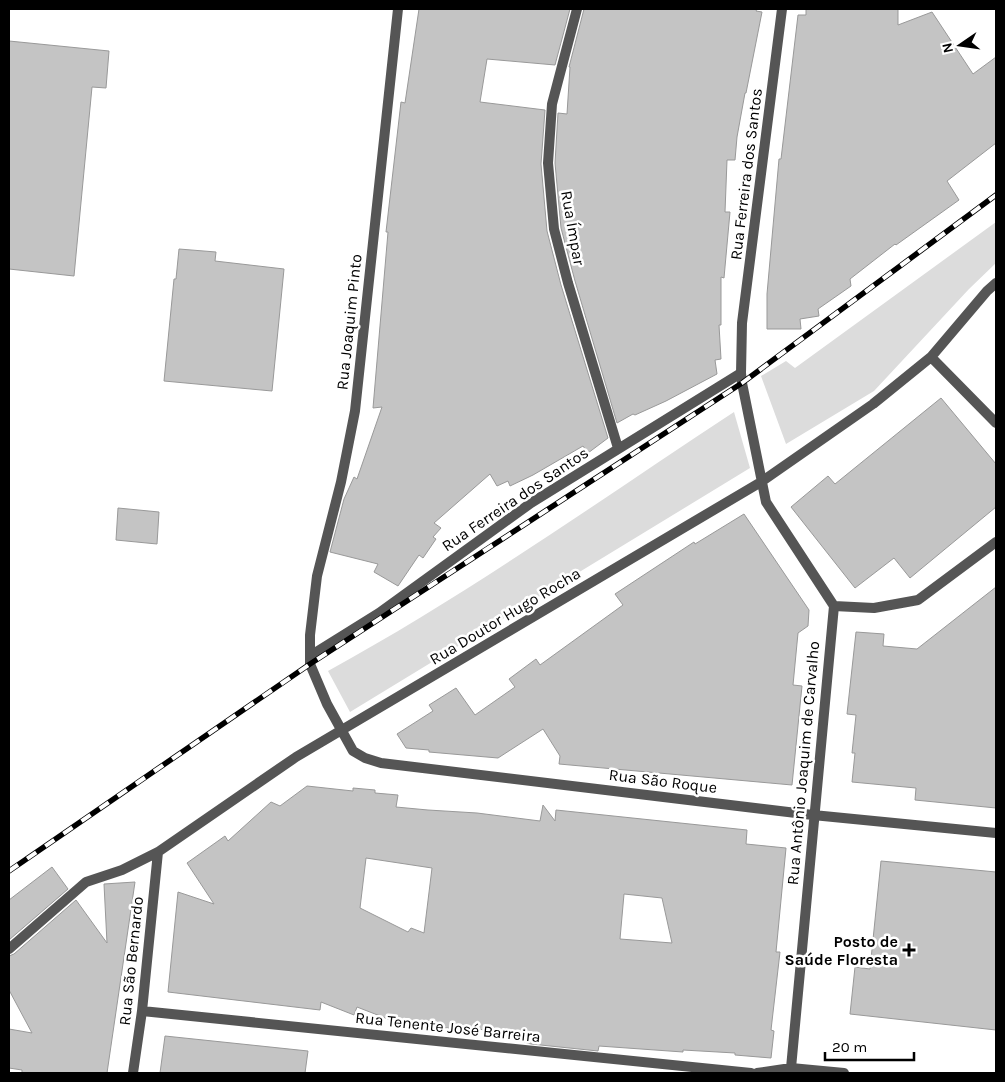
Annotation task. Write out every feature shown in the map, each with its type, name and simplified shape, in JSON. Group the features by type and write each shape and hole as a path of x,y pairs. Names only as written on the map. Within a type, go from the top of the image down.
{"street":[{"name":"Rua Joaquim Pinto","path":"310,656 310,635 316,576 341,482 355,411 398,9"},
{"name":"Rua Ímpar","path":"577,9 552,104 548,172 554,229 568,283 618,448"},
{"name":"Rua Ferreira dos Santos","path":"761,482 741,373 742,323 782,9"},
{"name":"Rua Doutor Hugo Rocha","path":"9,948 86,882 122,870 158,852 296,758 761,482 873,404 931,357 996,283"},
{"path":"931,357 996,423"},
{"name":"Rua Ferreira dos Santos","path":"310,656 379,613 531,503 741,373"},
{"path":"761,482 766,502 834,606 874,608 918,600 996,542"},
{"name":"Rua Antônio Joaquim de Carvalho","path":"790,1068 834,606"},
{"path":"310,656 310,664 326,704 342,730"},
{"name":"Rua São Roque","path":"342,730 353,751 365,758 381,762 813,815 996,833"},
{"name":"Rua São Bernardo","path":"133,1073 142,1011 158,852"},
{"name":"Rua Tenente José Barreira","path":"142,1011 751,1073"},
{"path":"757,1073 790,1068 844,1073"}],"shaded area":[{"path":"996,222 996,263 969,289 874,391 786,444 761,376 786,361 795,368"},
{"path":"734,412 750,468 350,712 328,671 432,610 534,546"}],"building":[{"path":"419,9 570,9 555,65 487,59 480,102 545,110 541,164 547,231 561,285 608,438 588,453 583,446 510,486 508,481 497,486 490,474 434,523 441,528 433,537 436,539 423,558 419,555 398,586 374,572 378,564 330,552 344,499 354,477 357,479 382,407 373,408 388,232 386,232 401,102 405,103"},
{"path":"584,9 757,9 756,11 762,12 745,93 735,160 727,160 725,212 730,212 724,278 721,277 721,325 719,325 721,359 715,360 717,374 666,401 635,415 633,414 617,423 561,228 555,163 558,113 567,114 569,67"},
{"path":"806,9 898,9 898,25 932,12 973,74 996,57 996,143 947,181 959,200 895,244 850,279 851,286 818,309 819,316 800,319 801,329 767,329 767,294 779,159 781,159 798,15 806,15"},
{"path":"9,41 109,51 106,88 92,87 74,276 9,269"},
{"path":"179,249 216,252 215,261 284,269 272,391 164,381 174,279 176,279"},
{"path":"941,398 996,464 996,507 910,578 894,558 855,588 791,507 828,476 835,484"},
{"path":"118,508 159,512 157,544 116,540"},
{"path":"744,514 809,610 808,626 798,633 793,685 802,686 792,785 559,764 560,756 543,729 498,758 406,748 397,734 433,711 429,705 456,688 475,715 515,687 509,679 536,659 540,665 623,605 615,594 694,542 695,544"},
{"path":"996,587 996,808 915,800 916,788 852,782 855,753 852,753 856,715 847,714 856,632 884,634 883,646 917,649"},
{"path":"307,786 353,791 353,788 375,790 375,793 398,795 396,807 477,813 540,821 543,805 555,821 556,810 747,830 746,844 786,848 776,952 780,952 771,1030 774,1031 771,1058 735,1055 735,1053 683,1050 683,1052 599,1046 598,1051 531,1044 466,1025 463,1030 393,1021 357,1007 354,1015 321,1002 320,1010 168,992 178,892 214,904 187,863 225,836 228,841 271,802 280,806","holes":["366,858 432,868 424,933 411,928 408,932 360,908","624,894 662,898 672,943 620,939"]},
{"path":"881,861 996,872 996,1030 850,1014 855,967 870,969"},
{"path":"52,867 68,889 9,940 9,900"},
{"path":"135,882 107,1073 22,1073 22,1070 9,1068 9,1029 32,1033 9,990 9,956 14,954 76,900 107,943 104,884"},
{"path":"165,1036 308,1051 305,1073 160,1073"}],"railway":[{"path":"9,871 310,664 742,383 996,195"}],"place":[{"name":"Posto de Saúde Floresta","path":"909,950"}]}
